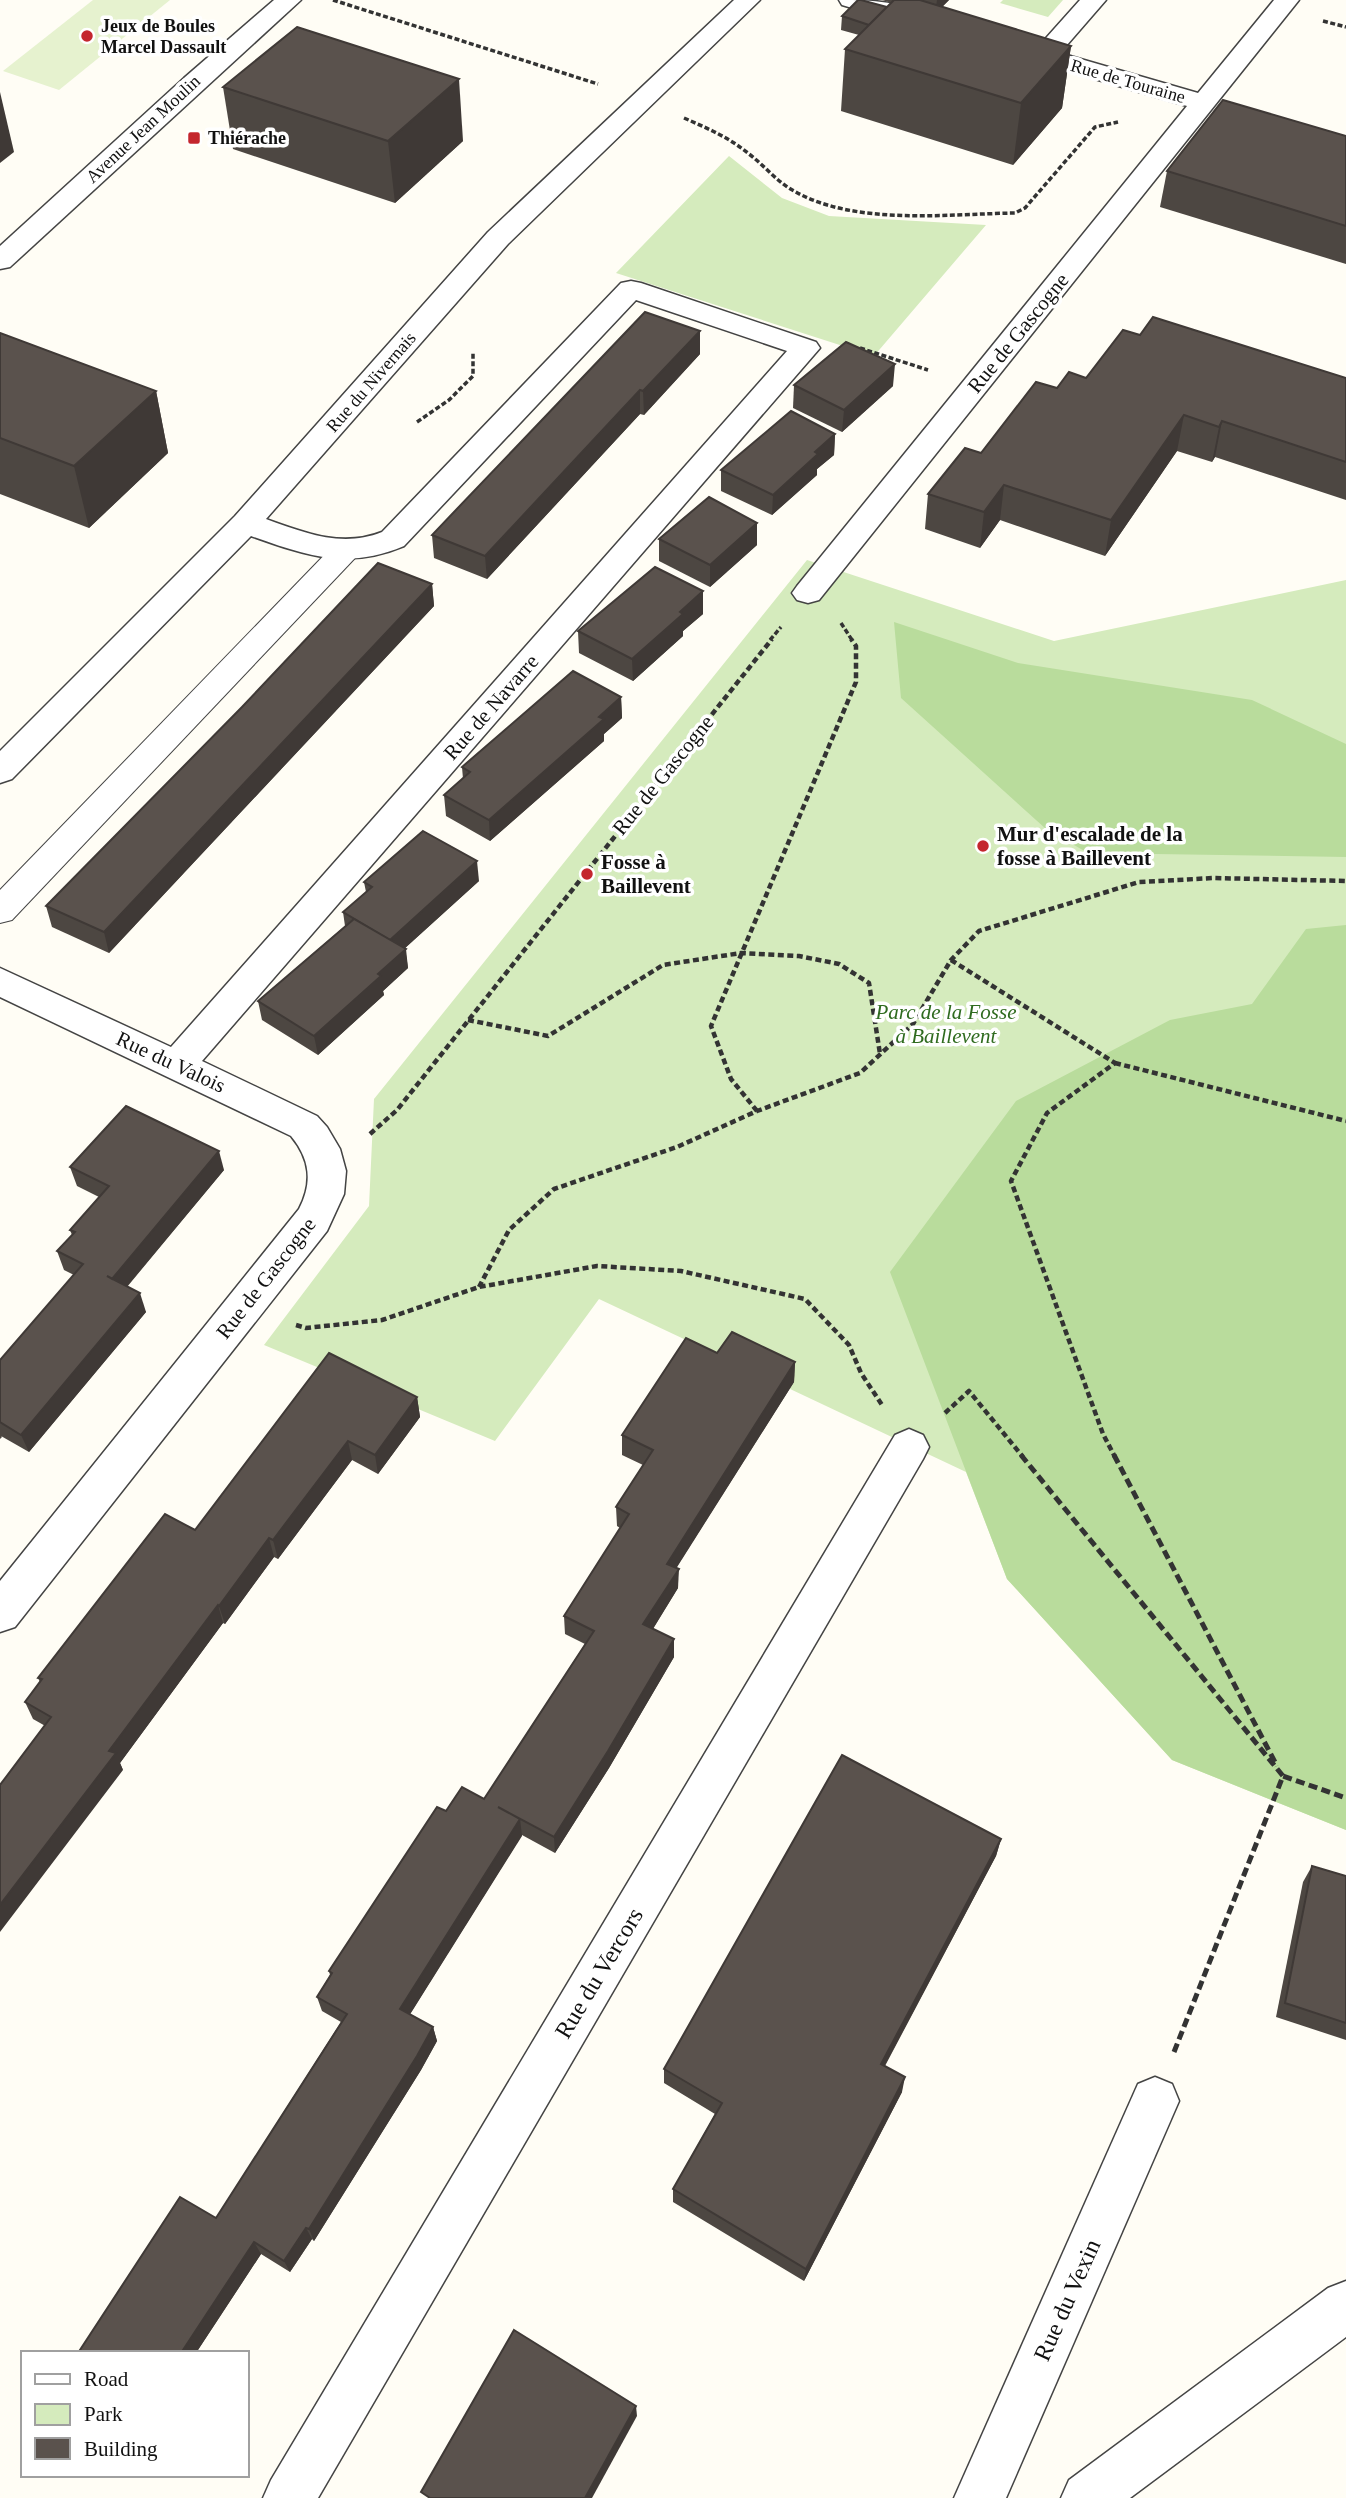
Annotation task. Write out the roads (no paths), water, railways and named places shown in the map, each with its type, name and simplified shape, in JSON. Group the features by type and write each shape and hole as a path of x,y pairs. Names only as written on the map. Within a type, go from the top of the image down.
{"street":[{"name":"Avenue Jean Moulin","path":"0,261 192,83 289,0"},
{"name":"Rue du Nivernais","path":"0,771 246,523 482,254 748,0"},
{"path":"851,0 931,23"},
{"path":"1044,56 1094,0"},
{"name":"Rue de Gascogne","path":"804,598 1287,0"},
{"name":"Rue de Touraine","path":"998,43 1044,56 1197,112"},
{"name":"Rue de Navarre","path":"177,1065 806,348 631,289 393,539 380,547 345,551"},
{"path":"246,523 307,544 345,551"},
{"name":"Rue du Valois","path":"0,981 304,1126 328,1160"},
{"name":"Rue de Gascogne","path":"0,1613 321,1206 326,1192 328,1160"},
{"name":"Rue du Vercors","path":"289,2498 909,1447"},
{"name":"Rue du Vexin","path":"980,2498 1154,2101"},
{"path":"1087,2498 1346,2306"}],"lane":[{"path":"0,911 345,551"}],"place":[{"name":"Jeux de Boules Marcel Dassault","path":"87,36"},
{"name":"Thiérache","path":"194,138"},
{"name":"Mur d'escalade de la fosse à Baillevent","path":"983,846"},
{"name":"Fosse à Baillevent","path":"587,874"}],"park label":[{"name":"Parc de la Fosse à Baillevent","path":"946,1024"}]}
